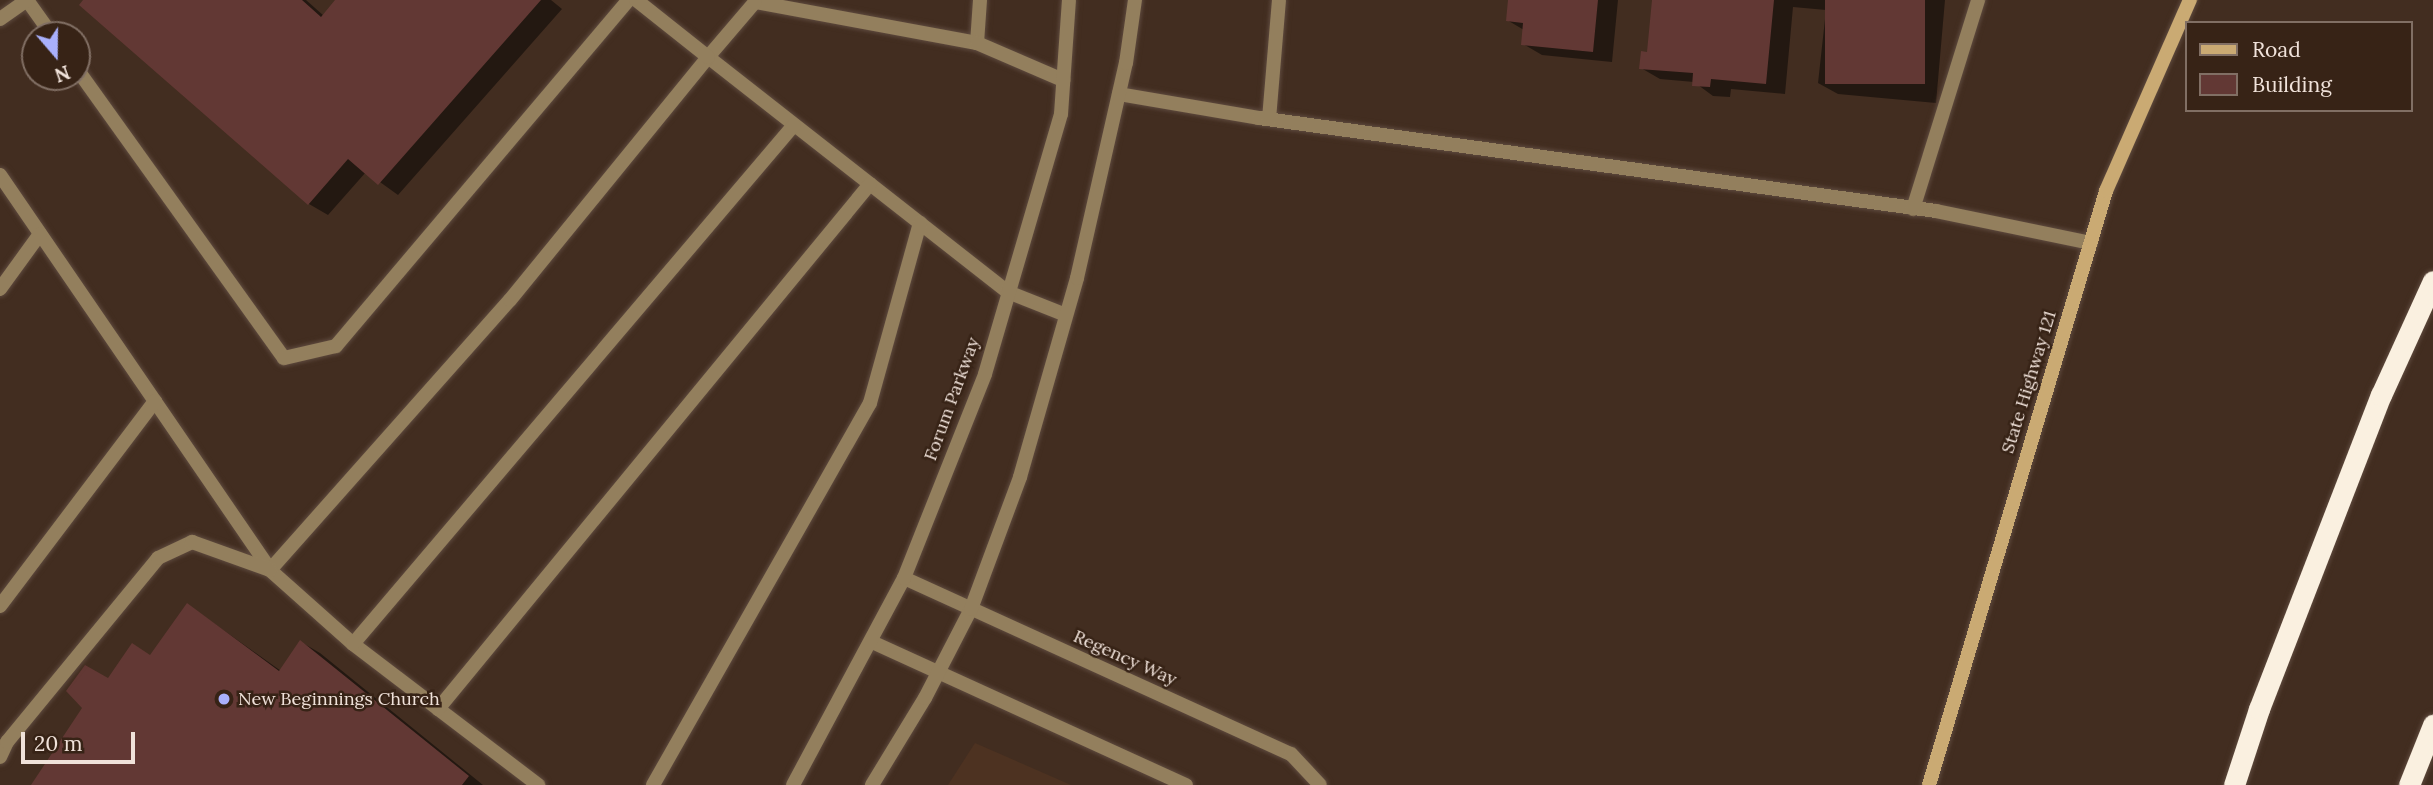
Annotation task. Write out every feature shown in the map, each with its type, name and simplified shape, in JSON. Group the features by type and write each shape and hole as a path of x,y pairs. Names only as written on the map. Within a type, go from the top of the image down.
{"highway":[{"path":"2234,785 2259,709 2381,395 2433,281"},
{"path":"2409,785 2433,725"}],"main road":[{"name":"State Highway 121","path":"1929,785 2106,191 2190,0"}],"street":[{"path":"0,19 27,0 42,21"},
{"path":"91,89 284,358 336,346 628,0"},
{"path":"636,0 1008,292 1066,315"},
{"path":"977,43 980,0"},
{"name":"Forum Parkway","path":"793,785 904,578 985,374 1060,114 1069,0"},
{"path":"872,785 971,609 1020,477 1066,315 1119,94 1135,0"},
{"path":"1269,120 1279,0"},
{"path":"1913,209 1978,0"},
{"path":"270,570 510,300 754,1 977,43 1063,80"},
{"path":"1119,94 1269,120 1913,209 2091,243"},
{"path":"353,644 794,125"},
{"path":"0,175 270,570 353,644 538,785"},
{"path":"438,709 870,184"},
{"path":"653,785 870,403 920,223"},
{"path":"0,289 40,234"},
{"path":"0,606 155,401"},
{"path":"0,757 158,558 192,542 270,570"},
{"name":"Regency Way","path":"904,578 1291,754 1320,785"},
{"path":"872,642 1186,785"}],"shaded area":[{"path":"975,743 1071,785 948,785"}],"building":[{"path":"83,0 302,0 321,17 335,0 541,0 378,185 348,159 308,205 79,5"},
{"path":"1508,0 1598,0 1593,52 1521,45 1523,23 1506,21"},
{"path":"1652,0 1774,0 1766,84 1711,79 1710,87 1692,86 1693,73 1639,69 1641,51 1647,52"},
{"path":"1825,0 1925,0 1925,84 1825,84"},
{"name":"New Beginnings Church","path":"187,603 279,671 300,640 469,776 462,785 31,785 82,708 66,691 85,665 108,678 132,643 150,655"}],"place":[{"name":"New Beginnings Church","path":"224,699"}]}
